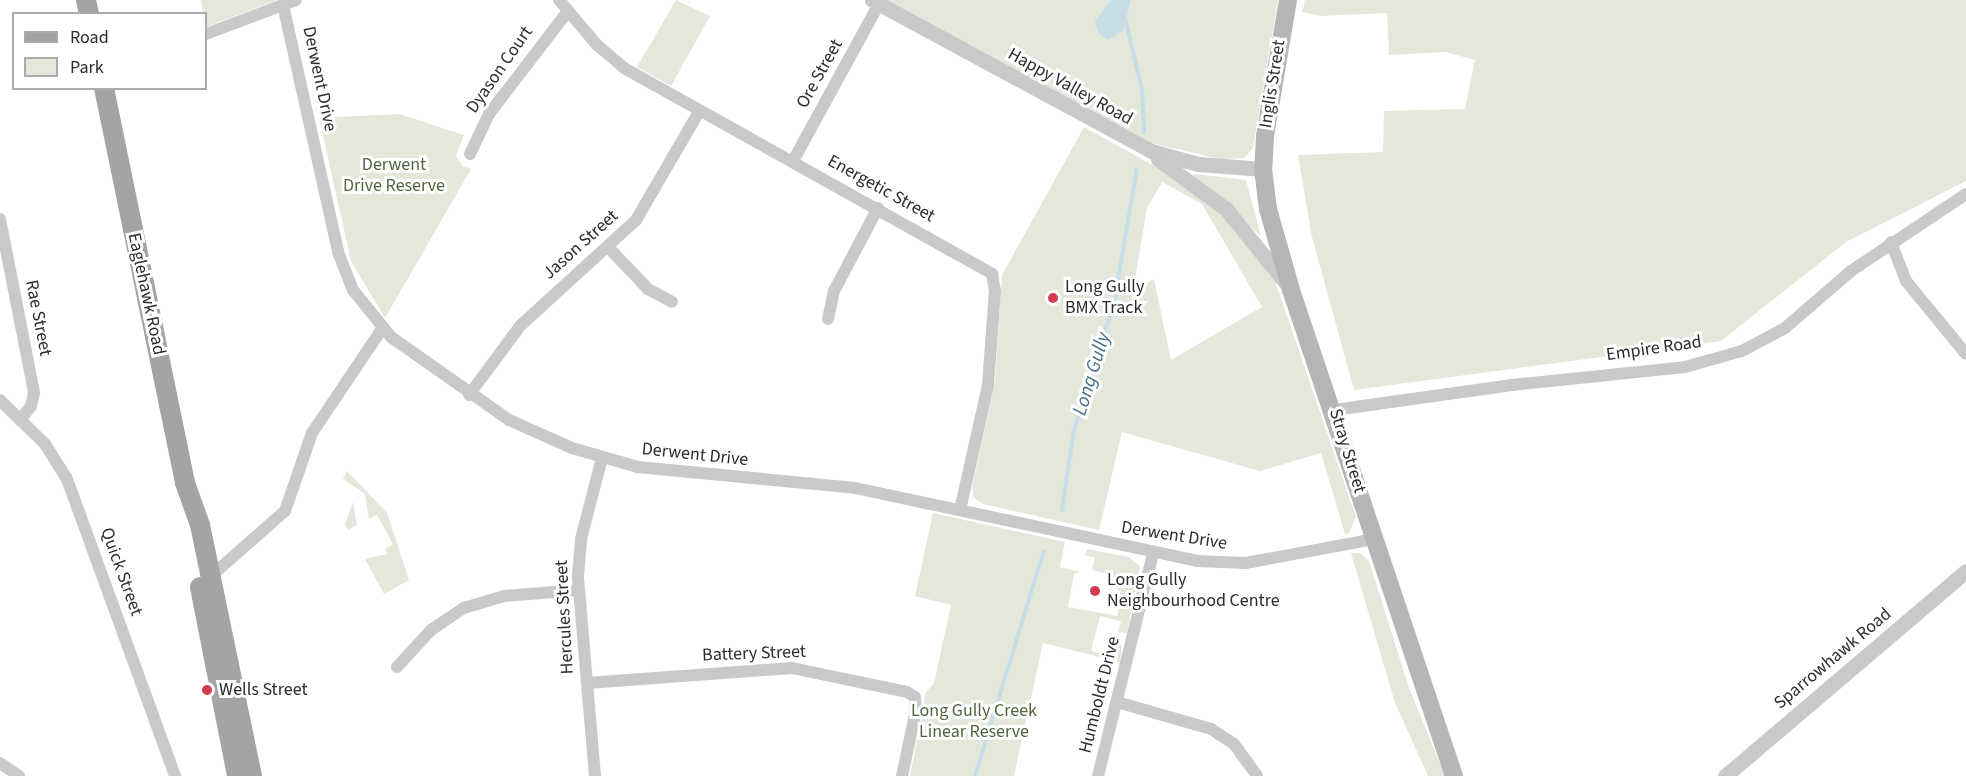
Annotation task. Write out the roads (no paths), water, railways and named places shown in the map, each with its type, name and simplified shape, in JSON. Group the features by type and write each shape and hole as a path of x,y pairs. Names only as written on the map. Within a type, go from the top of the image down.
{"main road":[{"name":"Inglis Street","path":"1263,170 1268,111 1288,0"},
{"name":"Eaglehawk Road","path":"104,90 188,499 200,525 205,580 237,776"},
{"name":"Stray Street","path":"1263,170 1268,209 1291,290 1334,410 1374,539 1454,776"},
{"name":"Eaglehawk Road","path":"205,580 252,776"},
{"name":"Stray Street","path":"1439,730 1463,776"}],"street":[{"path":"207,34 296,0"},
{"name":"Energetic Street","path":"559,0 597,45 624,68 984,266 994,279 988,385 960,510"},
{"name":"Happy Valley Road","path":"875,2 1141,147 1198,164 1263,170"},
{"name":"Ore Street","path":"793,161 875,2"},
{"name":"Derwent Drive","path":"283,5 338,252 359,300 382,329 469,395 531,430 602,458 667,472 855,488 1197,561 1245,563 1374,539"},
{"name":"Dyason Court","path":"470,154 485,120 568,11"},
{"name":"Jason Street","path":"469,395 520,326 608,247 649,201 700,110"},
{"path":"1141,147 1226,208 1291,290"},
{"name":"Empire Road","path":"1334,410 1512,385 1685,366 1742,351 1785,328 1891,242 1966,194"},
{"path":"828,319 834,291 878,208"},
{"name":"Rae Street","path":"0,219 34,393 31,406 20,420"},
{"path":"1891,242 1906,281 1966,354"},
{"path":"608,247 648,289 672,302"},
{"path":"205,580 285,511 312,433 382,329"},
{"name":"Quick Street","path":"0,400 53,455 67,479 175,776"},
{"name":"Hercules Street","path":"595,776 579,590 581,539 602,458"},
{"name":"Humboldt Drive","path":"1098,776 1153,553"},
{"name":"Sparrowhawk Road","path":"1725,776 1966,571"},
{"path":"397,667 441,621 476,603 504,596 579,590"},
{"name":"Battery Street","path":"587,683 792,668 908,692 916,699 902,776"},
{"path":"1117,702 1211,729 1234,744 1257,776"},
{"path":"0,763 16,772"}],"water":[{"path":"1111,0 1131,0 1123,31 1108,40 1098,33 1095,21"}],"waterway":[{"name":"Long Gully","path":"1125,18 1142,90 1144,132"},
{"name":"Long Gully","path":"1062,510 1074,430 1114,303 1137,169"},
{"name":"Long Gully","path":"975,776 1044,551"}],"place":[{"name":"Long Gully BMX Track","path":"1053,298"},
{"name":"Long Gully Neighbourhood Centre","path":"1095,591"},
{"name":"Wells Street","path":"207,690"}],"park label":[{"name":"Derwent Drive Reserve","path":"394,176"},
{"name":"Long Gully Creek Linear Reserve","path":"974,722"}]}
